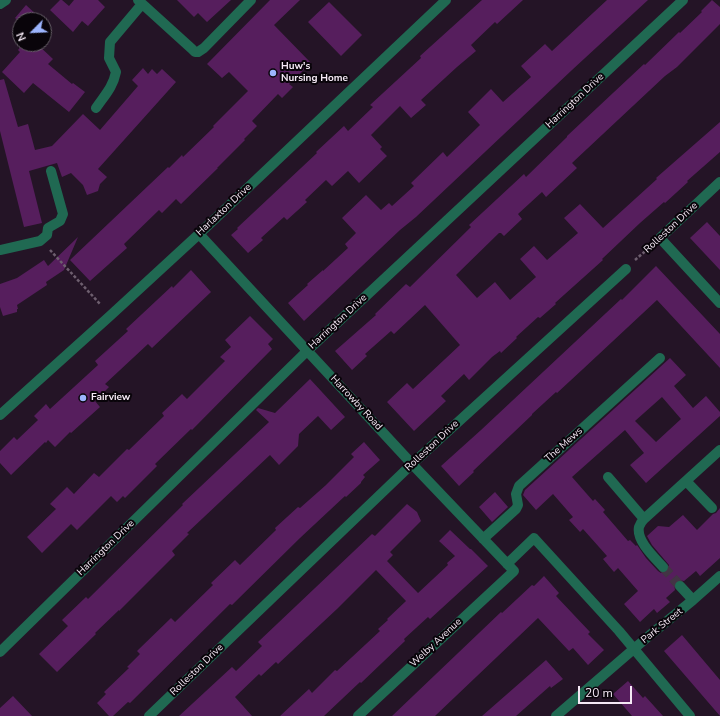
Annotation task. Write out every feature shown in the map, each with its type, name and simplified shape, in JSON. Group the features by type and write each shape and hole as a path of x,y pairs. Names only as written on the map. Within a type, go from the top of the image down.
{"street":[{"path":"0,4 6,0"},
{"path":"96,108 110,89 116,72 109,58 110,42 140,2 195,52 198,52 251,0"},
{"name":"Harlaxton Drive","path":"0,415 199,234 446,0"},
{"name":"Harrington Drive","path":"0,652 307,350 683,0"},
{"path":"0,250 44,238 48,228 60,221 63,214 51,171"},
{"name":"Rolleston Drive","path":"660,238 720,182"},
{"name":"Harrowby Road","path":"199,234 412,464 510,567"},
{"path":"660,238 720,303"},
{"name":"Rolleston Drive","path":"149,716 412,464 626,269"},
{"name":"The Mews","path":"483,539 516,509 518,505 516,494 519,486 660,358"},
{"path":"663,567 649,551 642,540 639,532 639,526 644,519 720,450"},
{"path":"608,478 644,519"},
{"path":"686,481 712,508"},
{"name":"Welby Avenue","path":"358,716 510,567 534,538 634,649"},
{"name":"Park Street","path":"690,716 634,649 720,576"},
{"path":"680,586 693,600"},
{"path":"556,716 634,649"}],"path":[{"path":"44,238 111,315"},
{"name":"Rolleston Drive","path":"626,269 660,238"}],"building":[{"path":"60,0 69,6 74,0 98,0 105,7 88,26 82,21 73,32 50,10"},
{"path":"177,0 231,0 207,22 198,13 194,17"},
{"path":"270,0 300,0 274,25 311,63 289,84 293,87 282,98 278,94 252,121 257,126 218,168 181,204 176,199 162,213 159,210 124,244 127,248 90,281 70,260 168,167 169,168 182,155 183,157 248,91 229,72 222,78 207,64"},
{"path":"482,0 523,0 497,24 495,22 471,45 476,51 421,100 426,105 411,118 400,106 371,135 382,147 380,149 387,156 359,183 348,171 332,186 326,180 305,200 307,202 287,220 284,217 261,238 263,240 248,253 231,235 238,229 237,228 344,126 348,131 373,107 370,105 421,58 420,56"},
{"path":"607,0 648,0 304,321 288,303 348,248 345,244 356,233 342,218 366,195 381,210 389,203 392,206 414,186 411,183 443,152 447,157 480,125 468,112 491,89 503,102 531,77 521,66 545,44 552,51"},
{"path":"712,0 720,7 720,24 677,67 665,76 572,163 577,168 546,197 542,192 518,214 522,219 504,236 499,233 456,275 477,298 495,282 510,300 536,277 520,259 534,246 547,260 578,233 564,218 580,204 603,228 657,179 656,178 720,122 720,152 665,203 664,202 640,223 602,259 603,260 555,303 556,304 540,318 538,317 501,353 500,351 492,357 469,380 464,374 441,396 446,401 414,431 387,402 407,383 413,389 460,345 425,305 394,334 391,331 365,354 367,356 352,370 335,351 376,315 375,314 406,284 410,287 471,227 469,225 524,174 526,177 567,136 644,64 645,65 679,32 680,33"},
{"path":"329,2 362,35 341,56 308,22"},
{"path":"26,5 34,12 20,12"},
{"path":"20,52 46,52 53,59 48,64 72,84 73,83 85,92 69,112 33,83 24,93 2,72"},
{"path":"143,68 148,74 152,69 157,74 162,69 176,82 98,169 107,177 100,184 98,191 87,195 83,185 71,173 62,177 57,163 29,171 42,223 24,227 0,131 0,80 4,79 18,127 28,124 35,150 52,146 83,114 100,130 138,86 132,80"},
{"path":"707,222 720,236 720,270 690,238"},
{"path":"78,237 64,270 46,282 47,285 17,305 17,312 3,316 0,307 0,284 17,278 44,260 48,266"},
{"path":"656,266 720,334 720,368 657,300 557,393 556,392 532,414 459,486 441,466 621,299 622,300"},
{"path":"191,270 211,292 152,348 148,344 105,384 109,387 95,401 100,407 71,433 70,432 55,447 48,440 46,443 45,442 11,475 0,463 0,451 14,437 17,440 38,420 34,416 46,404 50,409 98,365 95,361 128,331 126,329 172,286 173,288"},
{"path":"250,316 273,339 268,344 272,349 192,430 191,429 155,464 157,466 125,498 123,496 117,502 111,496 77,530 71,524 42,553 27,537 56,509 50,504 67,487 74,494 94,473 99,477 127,449 129,450 164,416 162,413 182,394 187,399 225,361 220,357 231,347 225,340"},
{"path":"670,358 686,375 674,386 693,408 706,396 720,412 720,416 646,483 630,465 644,453 625,430 572,477 593,501 595,499 605,510 603,512 628,541 630,540 636,546 637,545 646,558 661,573 668,571 669,565 652,545 647,536 658,526 669,527 683,515 697,530 720,508 720,558 700,576 696,571 684,581 676,581 674,584 675,590 666,598 670,602 657,613 654,609 640,622 624,604 638,591 618,568 614,572 603,559 607,556 583,529 580,532 569,520 573,517 553,494 536,510 523,495 525,490","holes":["662,397 681,419 656,442 635,421"]},
{"path":"310,379 345,417 331,430 318,416 299,434 298,446 279,465 270,455 187,533 189,534 172,551 175,555 57,672 39,654 68,626 62,620 86,597 88,599 183,505 182,504 269,422 256,410 258,408 275,413"},
{"path":"364,442 380,460 363,475 365,477 361,483 300,538 232,605 230,604 130,703 128,702 113,716 109,716 97,703 106,694 104,692 129,668 127,667 140,654 137,651 171,618 175,622 213,585 211,583 235,560 240,565 276,530 275,528 298,507 300,508 326,485 354,457 351,454"},
{"path":"495,492 508,507 492,522 479,507"},
{"path":"407,504 417,512 421,521 390,552 393,555 387,561 418,593 448,565 447,563 455,556 439,541 450,530 488,566 430,619 428,617 361,683 360,682 324,716 280,716 309,689 312,693 335,670 337,671 380,631 378,629 406,601 376,570 278,664 276,662 261,676 259,674 235,697 252,716 179,716 232,667 236,671 262,646 258,642 372,534 375,536"},
{"path":"544,576 559,593 556,596 590,632 588,634 604,650 588,665 573,648 569,651 538,618 435,716 392,716 501,612 502,613"},
{"path":"682,635 720,680 720,716 664,651"},
{"path":"546,660 563,679 551,688 550,686 516,716 482,716"},
{"path":"628,681 643,698 645,696 663,716 632,716 613,694"},
{"path":"13,696 32,716 0,716 0,708"}],"tunnel":[{"path":"663,567 680,586"}],"place":[{"name":"Huw's Nursing Home","path":"273,73"},
{"name":"Fairview","path":"83,398"}]}
